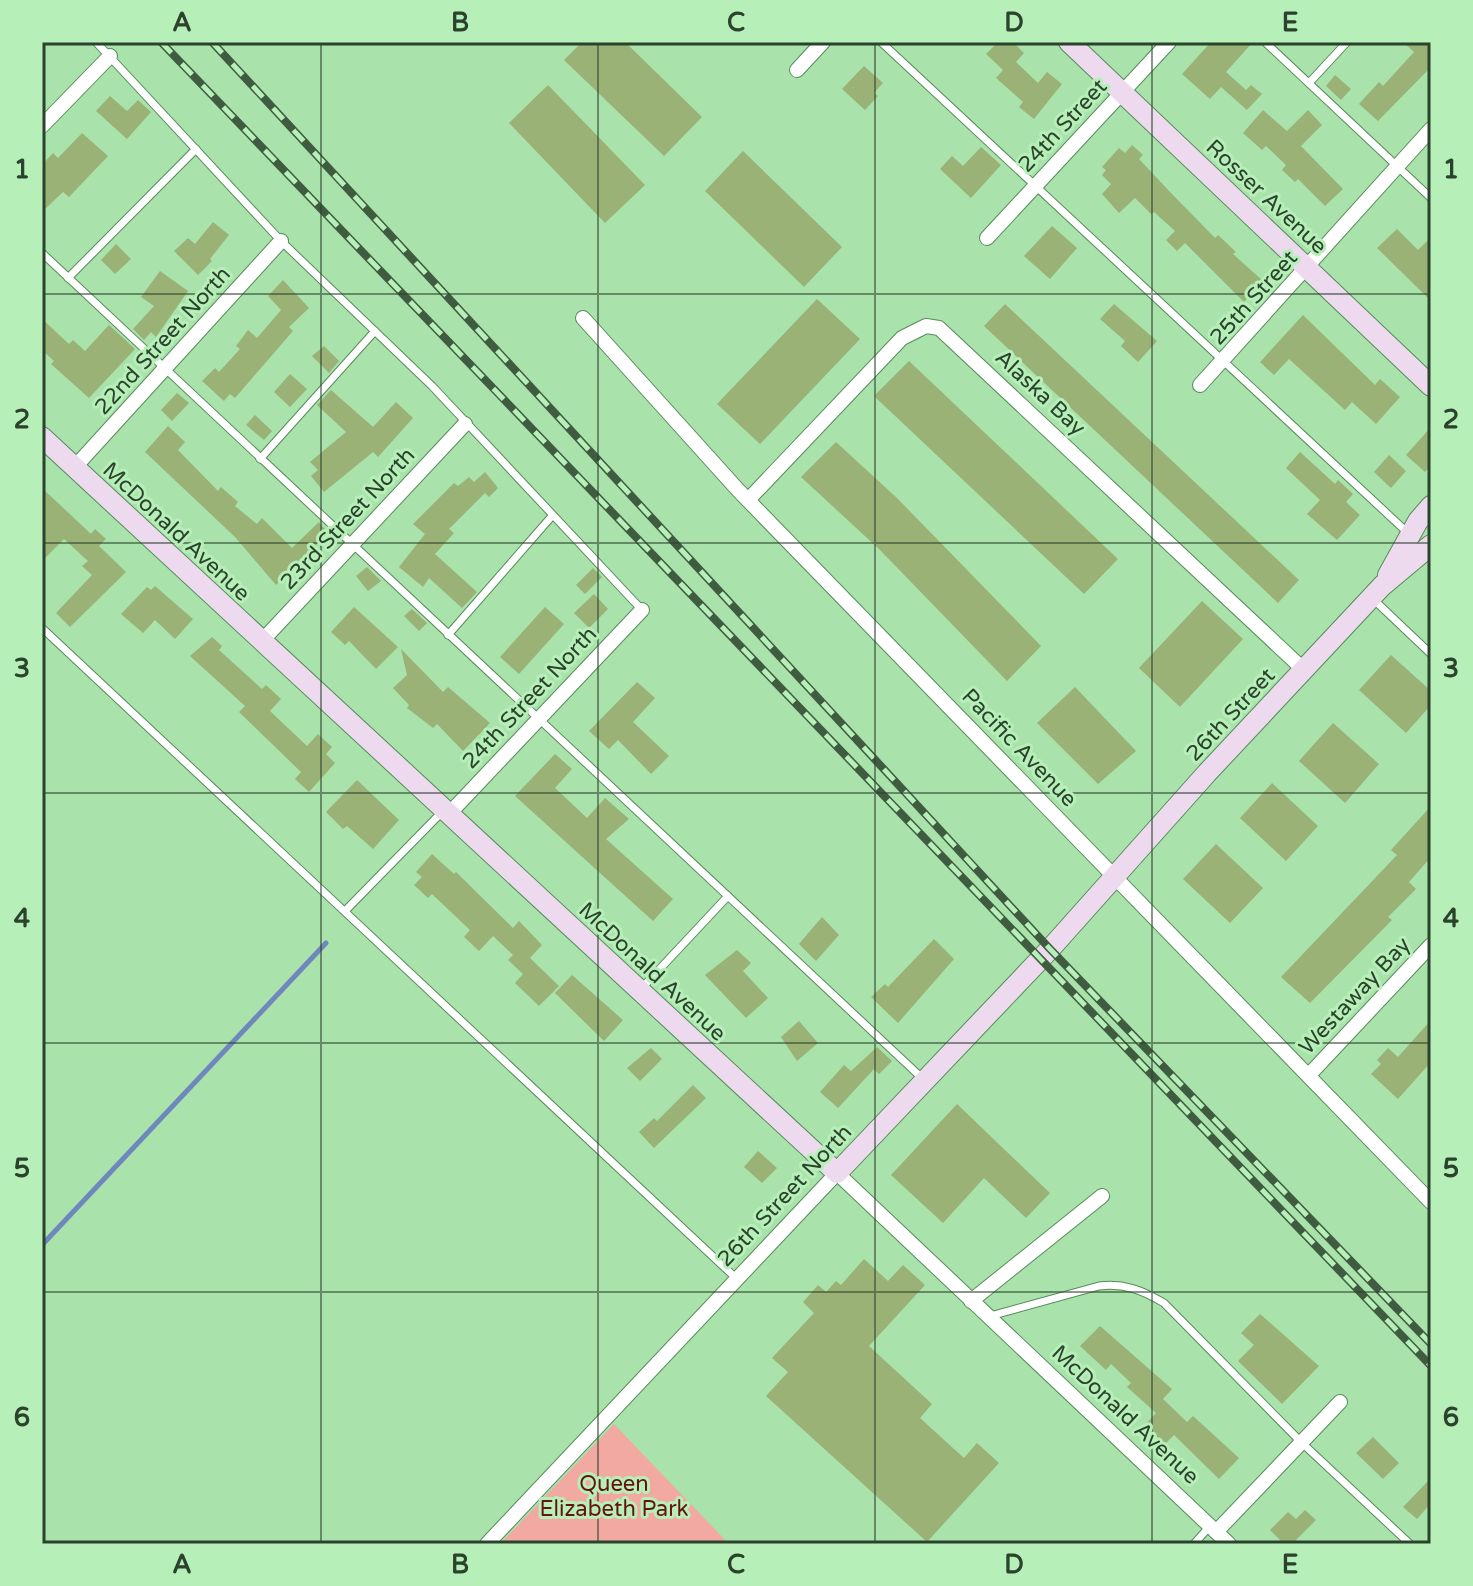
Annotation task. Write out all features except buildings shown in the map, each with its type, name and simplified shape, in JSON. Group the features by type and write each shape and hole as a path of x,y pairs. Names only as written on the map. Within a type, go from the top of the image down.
{"street":[{"path":"797,70 823,42"},
{"name":"Rosser Avenue","path":"1069,42 1431,386"},
{"name":"24th Street","path":"987,238 1169,42"},
{"path":"42,126 110,56"},
{"name":"25th Street","path":"1200,385 1310,268 1431,129"},
{"name":"22nd Street North","path":"74,468 281,241"},
{"name":"Pacific Avenue","path":"583,318 748,500 1431,1202"},
{"name":"Alaska Bay","path":"748,500 902,338 926,326 939,328 1304,670"},
{"name":"23rd Street North","path":"261,642 465,424"},
{"name":"McDonald Avenue","path":"42,437 837,1173 1229,1544"},
{"name":"26th Street","path":"1114,877 1377,592 1424,546 1431,506"},
{"name":"24th Street North","path":"446,813 642,610"},
{"name":"26th Street North","path":"487,1544 1114,877"},
{"name":"Westaway Bay","path":"1309,1075 1431,945"},
{"path":"971,1301 1102,1196"},
{"path":"1213,1529 1340,1402"}],"lane":[{"path":"96,42 281,241 375,331 642,610"},
{"path":"881,42 1424,546"},
{"path":"1265,42 1431,198"},
{"path":"1309,83 1347,42"},
{"path":"68,278 196,149"},
{"path":"42,253 925,1080"},
{"path":"260,459 375,331"},
{"path":"448,635 552,516"},
{"path":"1377,592 1431,654"},
{"path":"42,628 738,1280"},
{"path":"345,911 446,813"},
{"path":"640,991 728,896"},
{"path":"988,1317 1099,1286 1117,1283 1143,1291 1164,1303 1301,1442 1410,1544"},
{"path":"1194,1544 1213,1529"}],"green space":[{"name":"Queen Elizabeth Park","path":"614,1424 729,1544 500,1544"}],"waterway":[{"path":"42,1245 326,943"}],"railway":[{"path":"161,42 1431,1366"},
{"path":"212,42 1050,949 1431,1344"}]}
